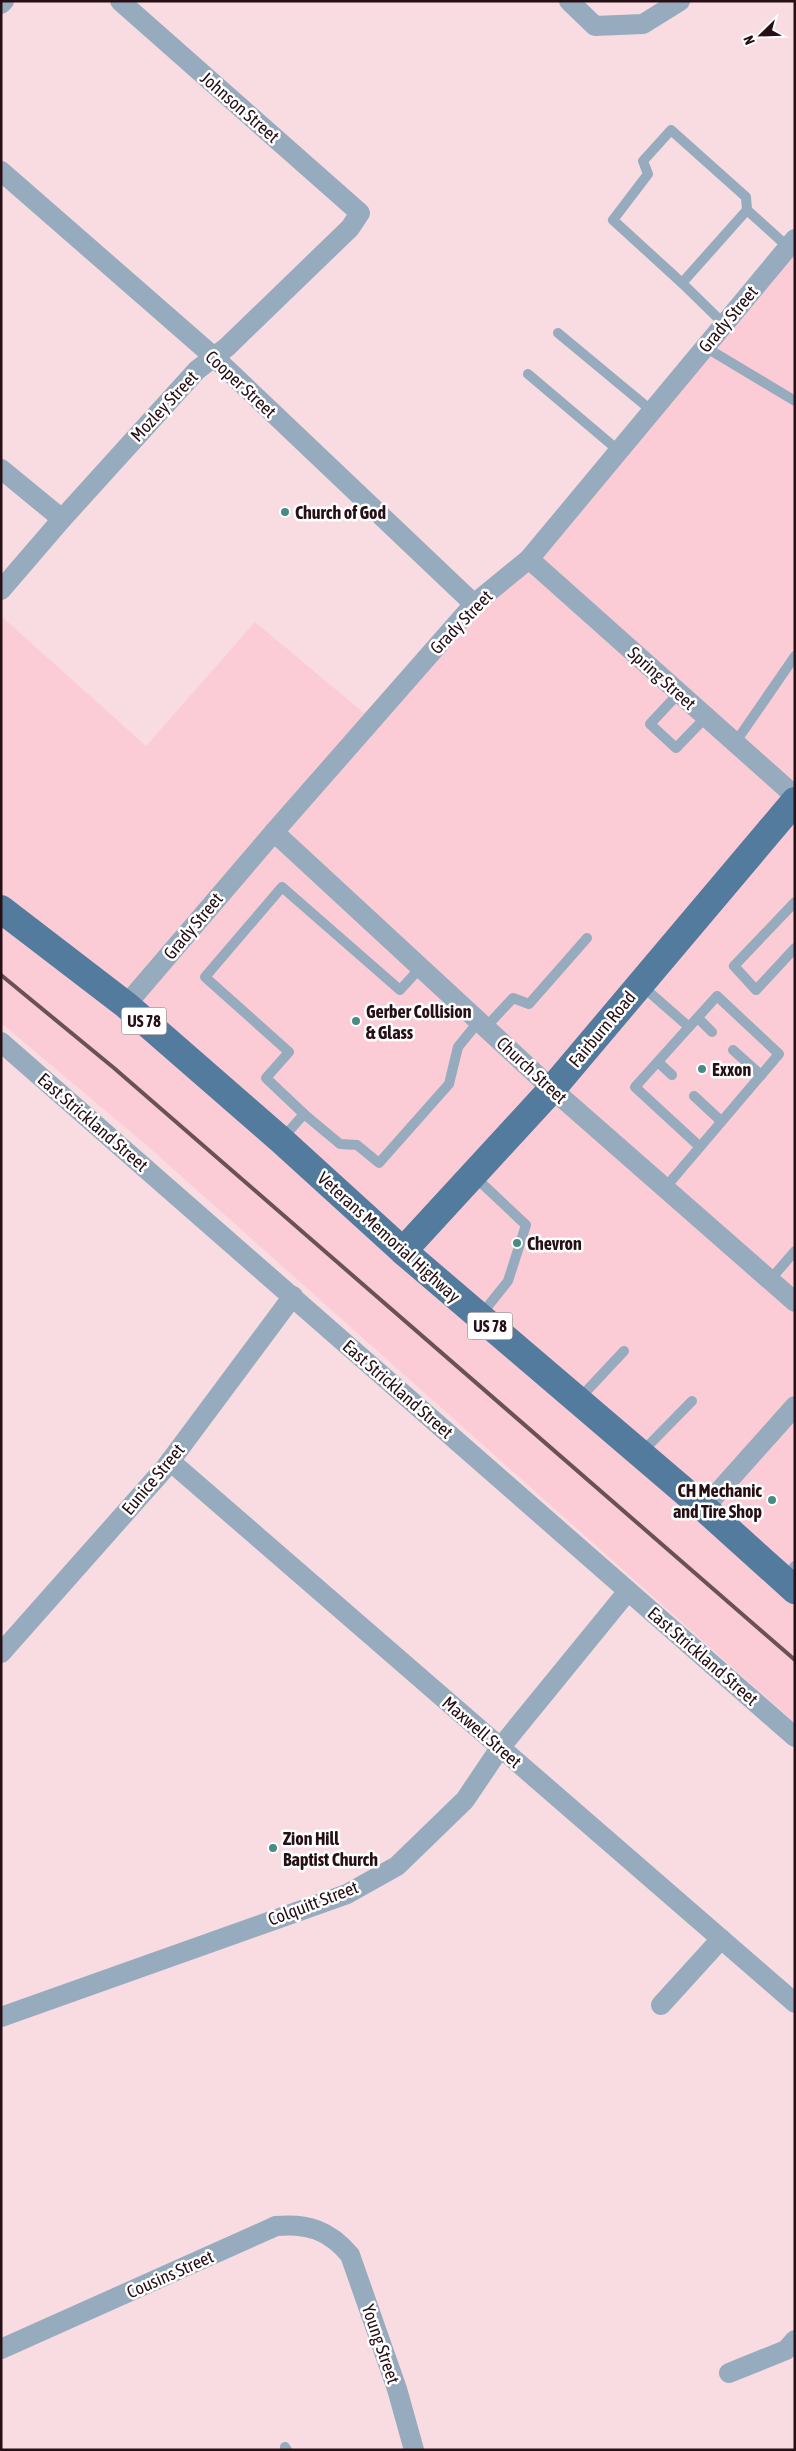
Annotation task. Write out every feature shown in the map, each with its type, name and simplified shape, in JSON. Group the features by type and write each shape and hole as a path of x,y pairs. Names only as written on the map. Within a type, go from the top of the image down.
{"main road":[{"name":"Fairburn Road","path":"402,1251 552,1089 795,801"},
{"name":"Veterans Memorial Highway","path":"1,909 126,1005 281,1140 402,1251 704,1508 791,1578"}],"street":[{"path":"1,4 4,1"},
{"name":"Johnson Street","path":"120,1 360,213"},
{"path":"569,1 594,26 643,24 680,1"},
{"name":"Cooper Street","path":"1,172 214,357 474,604"},
{"name":"Mozley Street","path":"1,590 62,519 197,370 227,347 350,228 360,213"},
{"name":"Grady Street","path":"126,1005 274,832 474,604 529,559 792,243"},
{"path":"1,469 62,519"},
{"name":"Spring Street","path":"529,559 795,796"},
{"name":"Church Street","path":"274,832 552,1089 795,1302"},
{"name":"East Strickland Street","path":"1,1042 795,1737"},
{"name":"Eunice Street","path":"1,1653 170,1461 293,1296"},
{"path":"704,1508 795,1406"},
{"name":"Maxwell Street","path":"170,1461 795,2003"},
{"name":"Colquitt Street","path":"1,2018 347,1894 398,1866 465,1800 500,1748 628,1591"},
{"path":"661,2005 721,1939"},
{"name":"Cousins Street","path":"1,2349 276,2226 294,2224 310,2226 326,2232 339,2242"},
{"name":"Young Street","path":"339,2242 350,2255 397,2389 414,2450"},
{"path":"729,2373 786,2350 795,2340"}],"lane":[{"path":"682,283 747,210 746,197 671,130 643,161 648,174 613,220 724,324"},
{"path":"747,210 792,243"},
{"path":"558,334 652,411"},
{"path":"705,347 795,401"},
{"path":"528,374 619,451"},
{"path":"736,743 795,656"},
{"path":"679,693 650,724 669,742 676,748 706,717"},
{"path":"421,967 400,990 282,887 205,977 289,1052 266,1078 304,1114 340,1144 357,1146 379,1163 449,1084 458,1047 512,998 529,1004 587,938"},
{"path":"795,902 734,966 756,990 795,948"},
{"path":"640,984 689,1028"},
{"path":"665,1188 720,1121 779,1054 717,996 635,1087 699,1146"},
{"path":"698,1018 712,1032"},
{"path":"733,1050 761,1074"},
{"path":"658,1062 672,1075"},
{"path":"694,1096 720,1121"},
{"path":"281,1140 304,1114"},
{"path":"472,1175 526,1225 508,1281 479,1316"},
{"path":"770,1280 795,1251"},
{"path":"578,1401 624,1351"},
{"path":"640,1454 692,1401"}],"shaded area":[{"path":"795,239 795,1723 144,1143 1,1023 1,616 146,746 255,622 364,713 474,604 529,559"}],"railway":[{"path":"1,975 114,1068 795,1660"}],"place":[{"name":"Church of God","path":"285,512"},
{"name":"Gerber Collision & Glass","path":"356,1021"},
{"name":"Exxon","path":"702,1069"},
{"name":"Chevron","path":"517,1243"},
{"name":"CH Mechanic and Tire Shop","path":"772,1500"},
{"name":"Zion Hill Baptist Church","path":"273,1848"}]}
